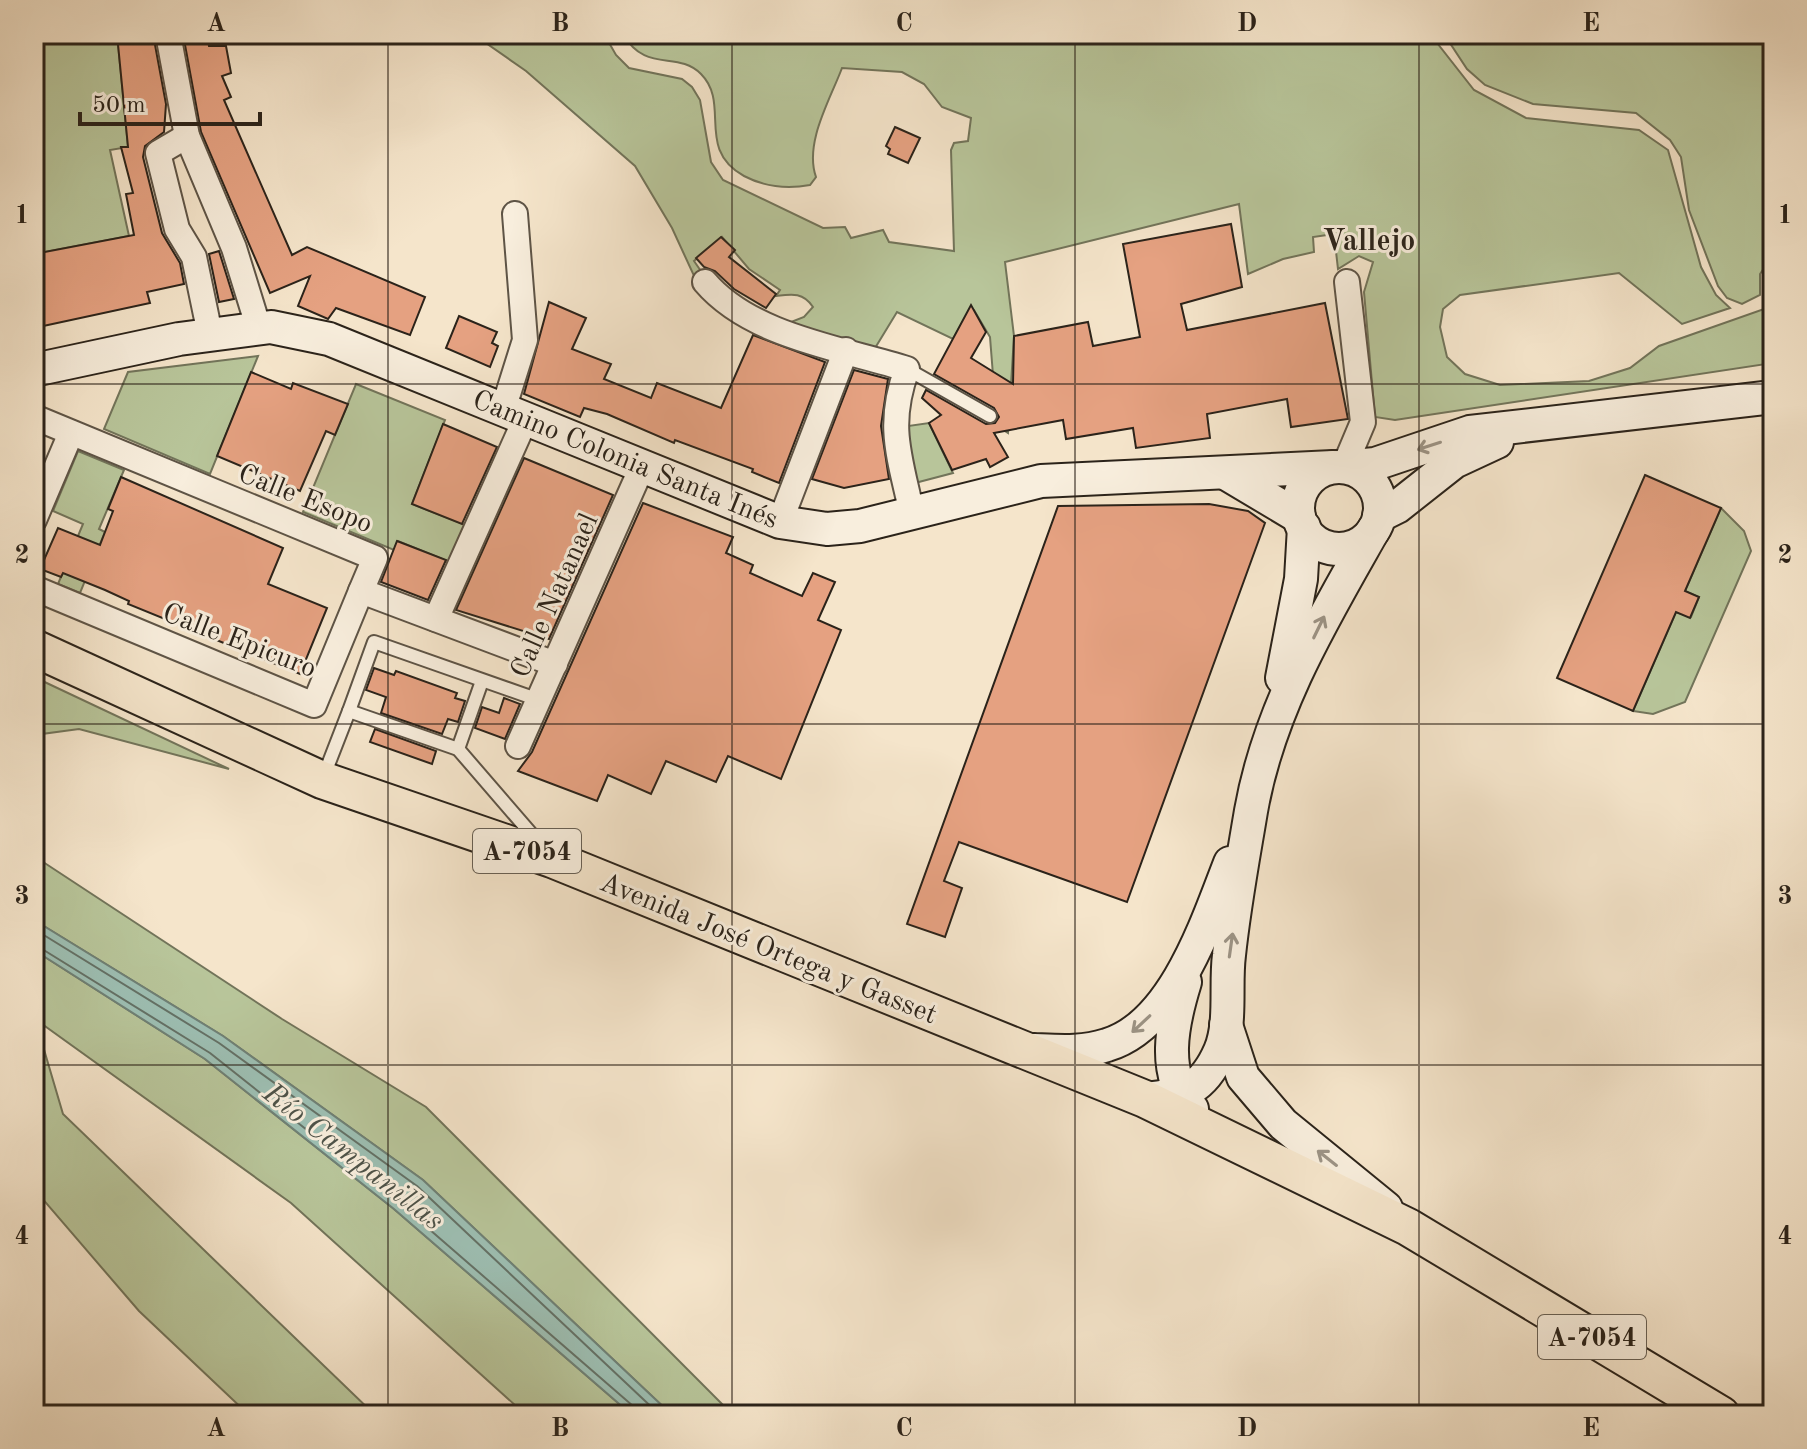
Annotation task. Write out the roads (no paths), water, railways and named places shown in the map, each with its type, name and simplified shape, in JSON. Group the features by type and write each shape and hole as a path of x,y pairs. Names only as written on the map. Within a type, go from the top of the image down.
{"main road":[{"name":"Camino Colonia Santa Inés","path":"34,370 210,334 271,327 329,339 780,522 827,529 860,526 1041,481 1227,474 1375,464 1470,432 1773,397"},
{"name":"Camino Colonia Santa Inés","path":"1274,723 1325,614 1377,522 1454,462 1532,425"},
{"path":"1227,474 1302,522 1322,544 1334,548 1358,544 1377,522 1380,504 1372,483 1355,470 1338,467 1322,470 1306,485 1298,506 1302,522"},
{"name":"Camino Colonia Santa Inés","path":"1181,1096 1209,1074 1222,1047 1229,956 1252,807 1274,723 1301,579 1302,522"},
{"name":"Avenida José Ortega y Gasset","path":"34,648 322,780 552,859 1145,1099 1408,1227 1721,1415"},
{"name":"Camino Colonia Santa Inés","path":"1209,1129 1181,1096 1173,1074 1171,1051 1176,1011 1194,952 1252,807"},
{"name":"Camino Colonia Santa Inés","path":"1022,1050 1080,1052 1109,1045 1138,1031 1165,1000 1194,952"},
{"name":"Avenida José Ortega y Gasset","path":"1225,1022 1243,1077 1283,1124 1408,1227"},
{"path":"1145,1099 1181,1096"}],"street":[{"path":"168,34 187,136 234,248 259,329"},
{"path":"187,136 158,153 177,229 194,257 210,334"},
{"path":"436,619 514,414 525,340 515,214"},
{"path":"705,282 721,301 753,322 907,369 894,407 894,431 912,514"},
{"path":"1338,467 1363,422 1347,282"},
{"path":"780,522 846,350"},
{"name":"Calle Esopo","path":"34,417 375,558 361,591"},
{"path":"34,520 71,433"},
{"name":"Calle Natanael","path":"518,746 642,467"},
{"name":"Calle Epicuro","path":"34,588 314,705 361,591"},
{"path":"361,591 555,664"}],"lane":[{"path":"907,369 990,416"},
{"path":"322,780 374,642 539,700"},
{"path":"458,749 482,681"},
{"path":"349,711 458,749 552,859"}],"water":[{"name":"Río Campanillas","path":"34,920 223,1036 423,1180 672,1415 632,1415 394,1209 205,1059 34,950"}],"district":[{"name":"Vallejo","path":"1369,240"}]}
